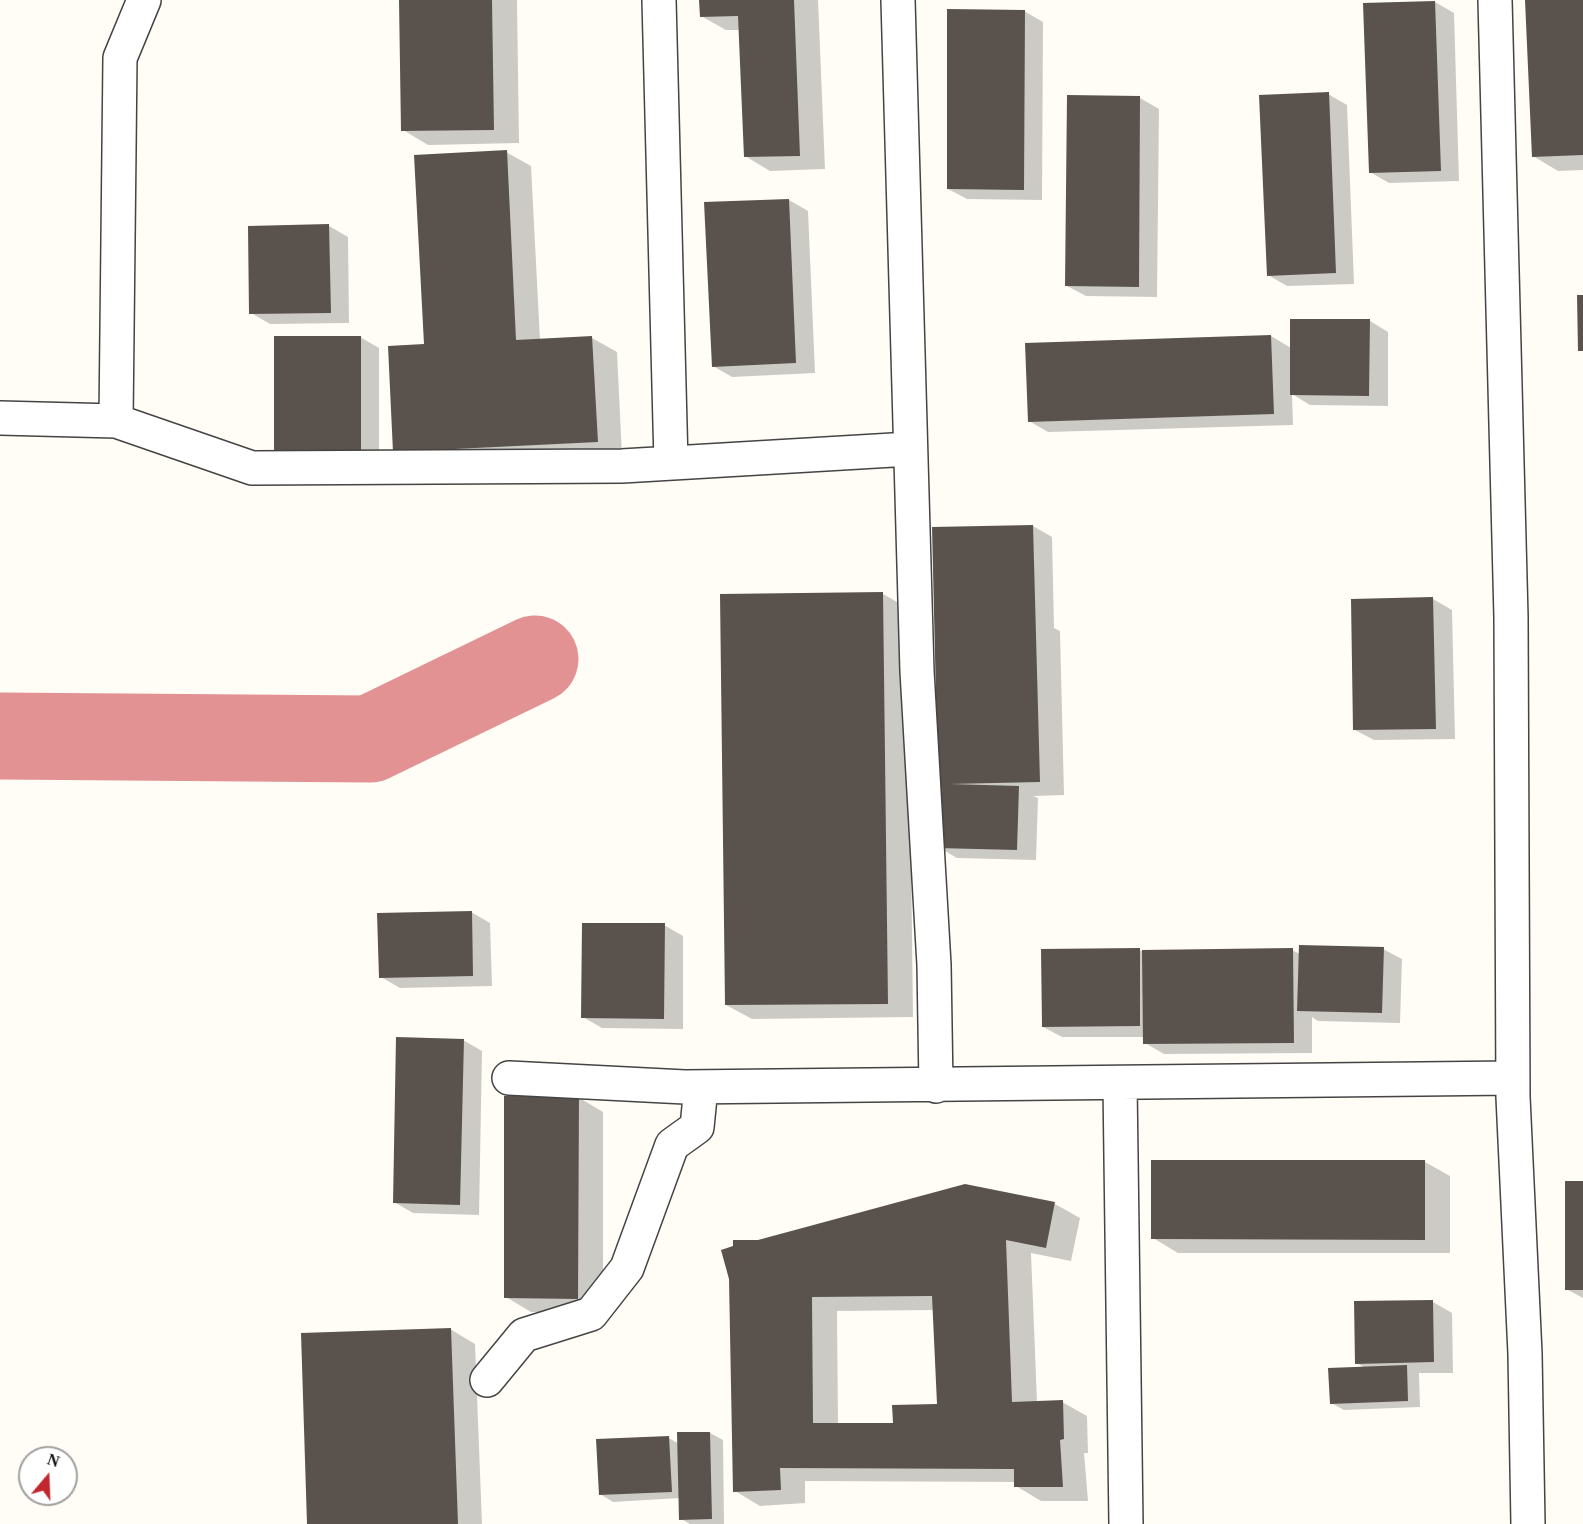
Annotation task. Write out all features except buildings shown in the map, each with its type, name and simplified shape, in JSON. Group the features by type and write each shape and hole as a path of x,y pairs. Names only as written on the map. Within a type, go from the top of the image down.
{"lane":[{"path":"116,421 120,58 144,0"},
{"path":"659,0 671,464"},
{"path":"898,0 917,671 934,964 936,1086"},
{"path":"1495,0 1511,618 1513,1078 1525,1354 1528,1524"},
{"path":"0,418 116,421 252,468 671,464 910,450"},
{"path":"509,1078 701,1087 1513,1078"},
{"path":"1120,1084 1126,1524"},
{"path":"488,1380 524,1335 591,1314 627,1268 672,1145 697,1126 701,1087"}],"taxiway":[{"path":"0,736 370,739 535,659"}]}
